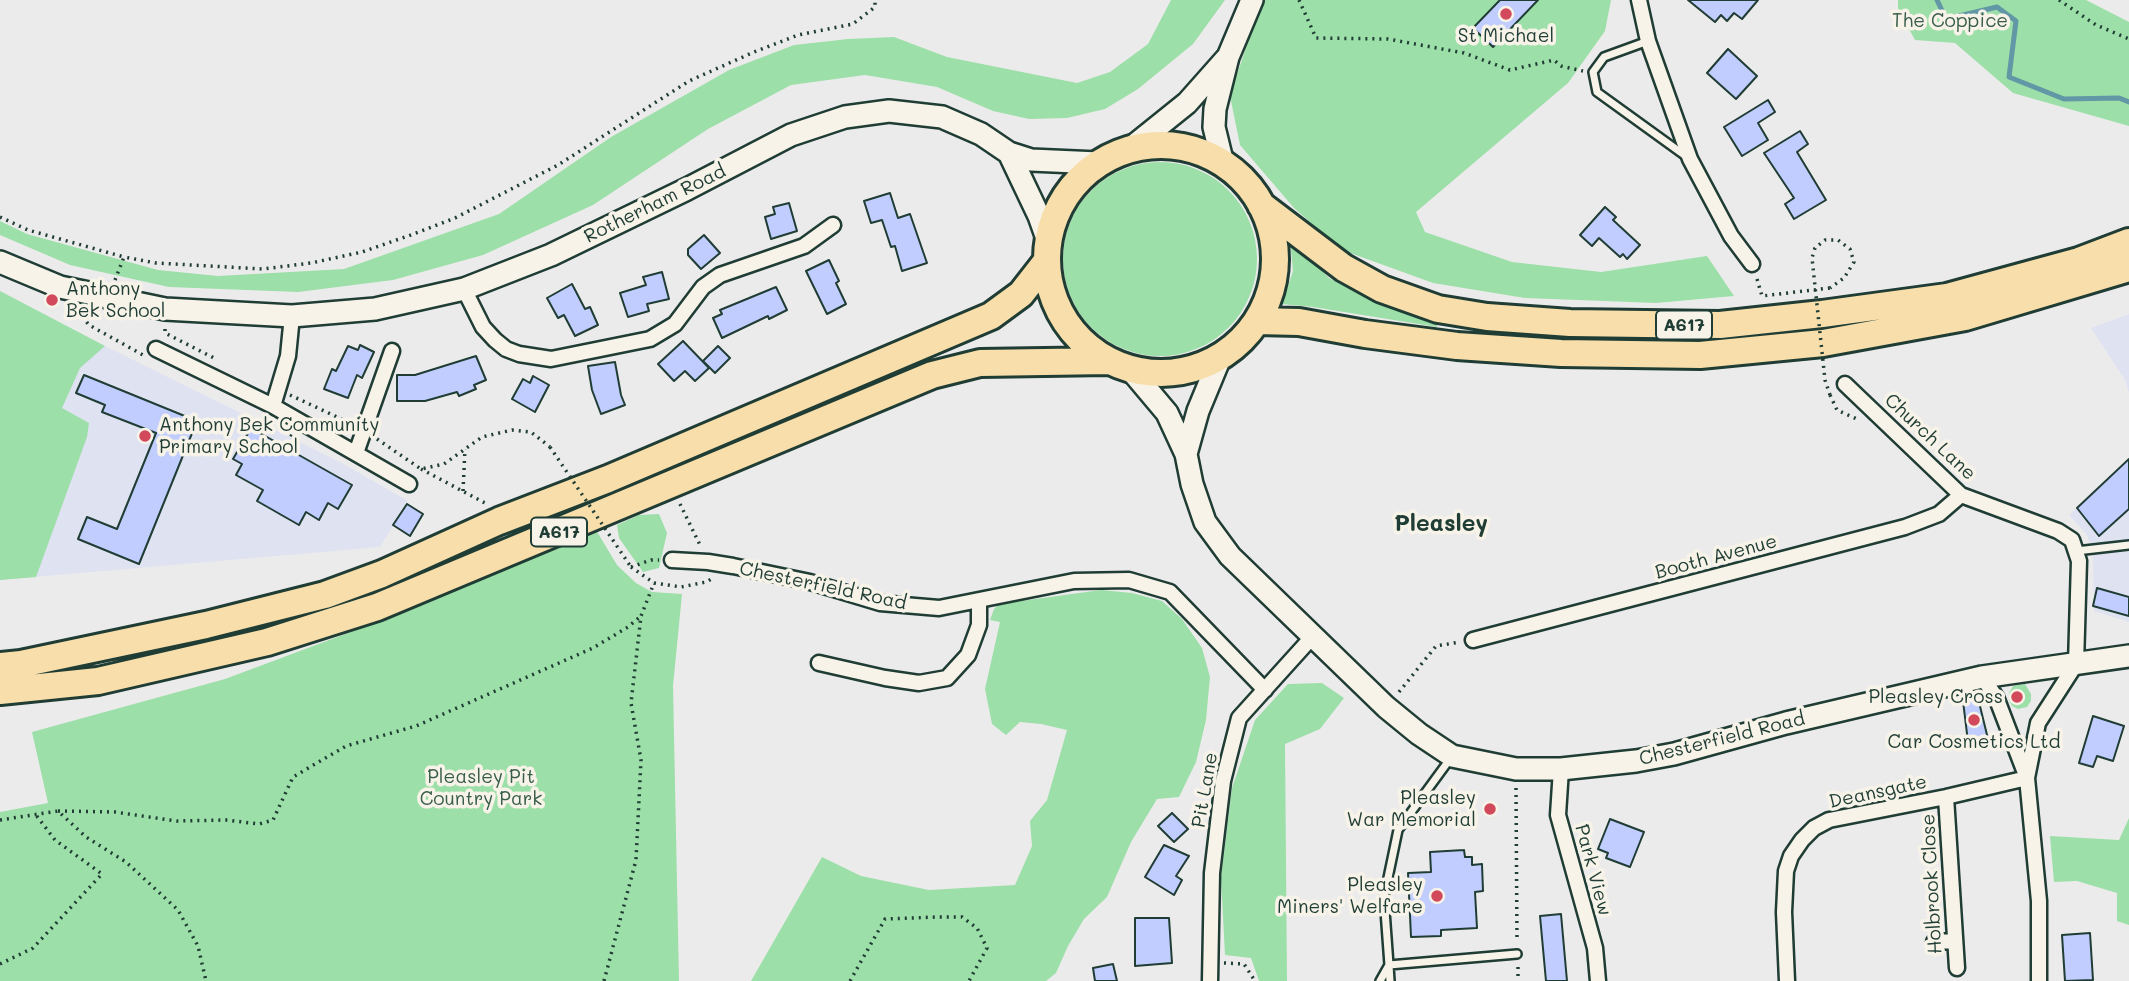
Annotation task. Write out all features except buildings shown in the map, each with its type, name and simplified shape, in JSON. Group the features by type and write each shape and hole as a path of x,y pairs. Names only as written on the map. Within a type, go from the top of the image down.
{"highway":[{"path":"1170,145 1201,152 1223,164 1255,193 1269,220 1275,259 1272,285 1257,321 1239,342 1206,364 1170,373 1120,365 1085,345 1067,325 1057,308 1050,289 1047,253 1051,225 1069,191 1098,163 1131,148 1170,145"},
{"name":"A617","path":"1261,205 1344,268 1382,289 1438,309 1487,317 1570,323 1720,325 1935,298 2079,261 2129,243"},
{"name":"A617","path":"0,666 21,664 206,625 325,595 382,575 499,521 608,480 991,316 1021,294 1047,253"},
{"name":"A617","path":"1257,321 1299,322 1457,346 1561,353 1700,355 1823,343 1965,317 2129,268"},
{"name":"A617","path":"0,691 98,681 267,642 377,607 932,375 980,363 1120,365"}],"main road":[{"path":"1223,164 1214,127 1216,109 1228,57 1252,0"},
{"path":"1131,148 1186,103 1228,57"},
{"name":"Rotherham Road","path":"0,262 60,287 165,309 292,316 375,309 464,289 551,255 791,135 845,117 889,111 942,117 981,134 1009,153 1031,160 1098,163"},
{"path":"1009,153 1039,216 1047,253"},
{"path":"1186,454 1198,411 1223,353"},
{"name":"Chesterfield Road","path":"1120,365 1167,413 1186,454 1192,484 1205,522 1230,556 1386,707 1452,756 1516,769 1560,769 1674,754 1786,723 1982,677 2129,656"}],"street":[{"path":"1639,0 1648,41 1690,159 1731,236 1752,264"},
{"path":"464,289 483,327 506,349 551,359 650,339 675,324 704,287 720,275 804,246 833,225"},
{"path":"272,405 288,356 292,316"},
{"path":"156,349 272,405 409,484"},
{"path":"356,453 392,351"},
{"name":"Church Lane","path":"1845,384 1961,495 2058,531 2072,540 2076,551"},
{"name":"Booth Avenue","path":"1473,640 1905,527 1939,514 1961,495"},
{"path":"2027,778 2038,723 2076,664 2079,561 2076,551"},
{"name":"Chesterfield Road","path":"671,561 733,566 810,582 880,603 939,608 1074,581 1129,580 1170,592 1265,690"},
{"path":"819,663 919,683 947,678 968,655 979,625 979,601"},
{"name":"Pit Lane","path":"1210,981 1212,873 1223,781 1239,718 1314,635"},
{"path":"1982,677 1996,697 2027,778 2039,901 2039,981"},
{"name":"Park View","path":"1560,769 1558,815 1595,948 1598,981"},
{"name":"Deansgate","path":"1787,981 1784,912 1786,871 1801,840 1814,828 1829,820 2027,778"},
{"name":"Holbrook Close","path":"1946,797 1957,968"},
{"path":"1934,942 1955,941"}],"lane":[{"path":"1648,41 1604,57 1592,72 1597,92 1690,159"},
{"path":"2076,551 2129,545"},
{"path":"1390,981 1384,898 1398,830 1452,756"},
{"path":"1389,965 1517,954"},
{"path":"1380,981 1389,965"}],"path":[{"path":"0,217 29,230 124,257 156,263 263,269 311,263 362,252 455,218 496,198 558,165 689,81 798,35 853,24 874,7 876,0"},
{"path":"1301,0 1316,38 1388,39 1464,53 1510,70 1554,60 1561,66 1592,72"},
{"path":"2059,0 2096,25 2129,39"},
{"path":"1752,264 1762,296 1830,288 1844,278 1854,262 1850,249 1838,240 1825,240 1815,248 1812,258 1825,380 1830,396"},
{"path":"107,298 124,257"},
{"path":"60,287 89,326 144,356 156,349"},
{"path":"165,309 166,333 222,361"},
{"path":"278,390 364,430 421,469 487,504 499,521"},
{"path":"421,469 444,464 482,437 512,430 531,432 550,447 631,567 654,583 681,587 706,582 733,566"},
{"path":"463,491 465,449"},
{"path":"670,485 708,562"},
{"path":"631,567 651,560"},
{"path":"604,981 636,860 641,760 631,703 640,616 654,583"},
{"path":"0,820 58,811 115,812 177,821 226,820 259,824 272,820 293,778 346,746 416,726 593,648 628,627 640,616"},
{"path":"1386,707 1436,646 1473,640"},
{"path":"1516,769 1518,981"},
{"path":"58,811 86,837 126,862 178,910 198,946 206,981"},
{"path":"0,964 33,948 102,874 55,840 36,815"},
{"path":"850,981 885,919 937,917 962,917 977,928 987,948 969,981"},
{"path":"1210,962 1244,964 1255,981"}],"shaded area":[{"name":"Anthony Bek Community Primary School","path":"0,291 342,463 408,501 380,547 0,580"},
{"path":"2129,314 2129,393 2125,380 2091,328"},
{"path":"2129,459 2129,622 2094,611 2093,553 2087,535 2069,515"}],"green space":[{"path":"1171,0 1225,0 1193,44 1138,89 1105,109 1067,118 1029,119 993,111 937,87 865,75 791,85 708,129 593,205 483,255 393,280 298,292 169,287 70,265 0,235 0,221 27,234 158,270 218,276 344,269 499,214 611,137 729,70 794,45 894,37 947,57 1077,83 1110,72 1148,44"},
{"path":"1265,0 1611,0 1605,31 1568,83 1416,212 1425,232 1512,262 1601,272 1707,256 1734,296 1656,303 1525,298 1433,283 1342,250 1294,208 1240,145 1230,96 1253,26"},
{"name":"The Coppice","path":"1898,0 2086,0 2129,22 2129,126 2013,93 1955,43 1915,40 1898,9"},
{"path":"1160,162 1197,169 1229,190 1250,222 1257,259 1250,296 1229,328 1197,349 1160,356 1123,349 1091,328 1070,296 1063,259 1070,222 1091,190 1123,169"},
{"path":"1290,239 1329,278 1374,302 1438,322 1437,327 1282,304 1293,271"},
{"path":"0,291 105,346 80,368 62,408 89,423 87,437 36,577 0,580"},
{"path":"659,514 667,533 659,568 643,572 619,538 617,525 639,515"},
{"name":"Pleasley Pit Country Park","path":"596,530 617,565 636,583 652,592 682,594 673,686 679,981 0,981 0,812 48,803 32,732 225,679 388,618"},
{"path":"1101,590 1132,593 1162,601 1182,619 1202,648 1210,677 1206,720 1196,762 1179,797 1157,799 1131,842 1107,897 1084,919 1056,973 1046,981 751,981 822,857 861,876 929,890 1015,885 1032,846 1030,821 1047,800 1067,730 1020,722 1006,735 992,724 985,689 1000,622 990,620 999,604"},
{"path":"1322,683 1344,698 1320,729 1285,744 1287,981 1259,981 1251,958 1225,955 1221,878 1232,788 1255,720 1288,684"},
{"path":"2025,684 2031,694 2031,701 2027,707 2018,709 2012,706 2009,693 2013,686"},
{"path":"2129,818 2129,925 2117,921 2117,893 2077,881 2054,882 2050,836 2119,840"}],"waterway":[{"path":"1937,0 1946,19 1997,7 2016,21 2009,77 2064,99 2119,98 2129,102"}],"place":[{"name":"St Michael","path":"1506,14"},
{"name":"Anthony Bek School","path":"52,300"},
{"name":"Anthony Bek Community Primary School","path":"145,436"},
{"name":"Pleasley Cross","path":"2017,697"},
{"name":"Car Cosmetics Ltd","path":"1974,720"},
{"name":"Pleasley War Memorial","path":"1490,809"},
{"name":"Pleasley Miners' Welfare","path":"1437,896"}],"district":[{"name":"Pleasley","path":"1441,524"}]}
